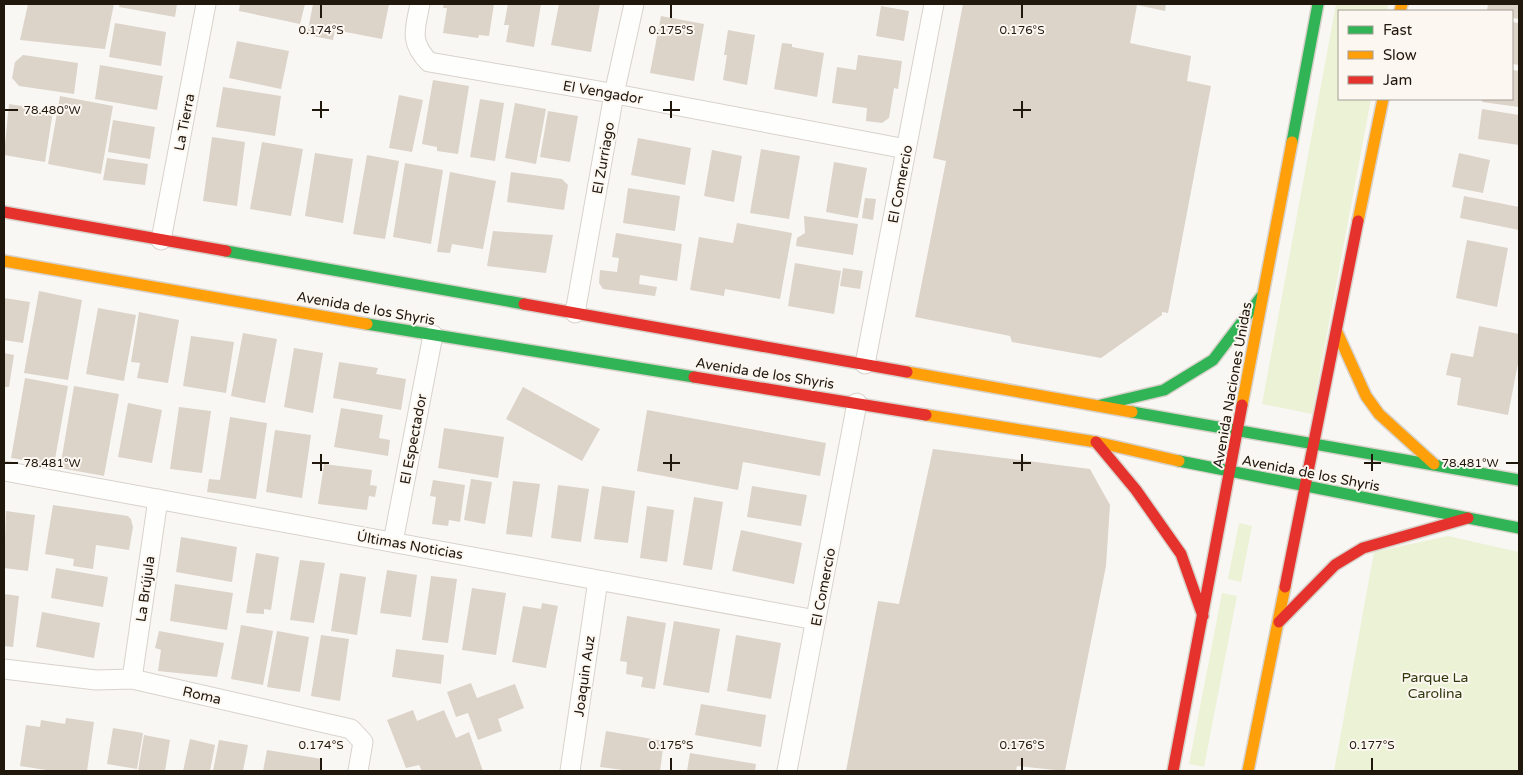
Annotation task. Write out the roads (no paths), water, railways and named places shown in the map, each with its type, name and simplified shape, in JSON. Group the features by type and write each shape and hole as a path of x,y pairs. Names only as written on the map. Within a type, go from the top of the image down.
{"main road":[{"name":"Avenida Naciones Unidas","path":"1173,771 1231,473 1318,4"},
{"path":"1248,771 1383,100"},
{"name":"Avenida de los Shyris","path":"4,212 1519,480"},
{"name":"Avenida de los Shyris","path":"4,261 432,335 1096,442 1231,473 1519,528"},
{"path":"1101,405 1164,390 1212,360 1263,294"},
{"path":"1337,332 1366,396 1379,414 1434,464"},
{"path":"1096,442 1136,490 1181,554 1203,618"},
{"path":"1279,622 1334,565 1362,548 1468,518"}],"street":[{"name":"La Tierra","path":"161,240 206,4"},
{"name":"El Vengador","path":"420,4 414,37 420,53 429,62 614,94 906,149"},
{"name":"El Zurriago","path":"575,313 614,94 634,4"},
{"name":"El Comercio","path":"866,364 934,4"},
{"name":"El Espectador","path":"393,542 432,335"},
{"name":"El Comercio","path":"787,771 857,403"},
{"name":"Últimas Noticias","path":"4,471 816,620"},
{"name":"La Brújula","path":"132,679 158,499"},
{"name":"Joaquin Auz","path":"570,771 598,580"},
{"name":"Roma","path":"4,669 96,680 132,679 351,729 364,742 358,771"}],"park label":[{"name":"Parque La Carolina","path":"1435,686"}]}
